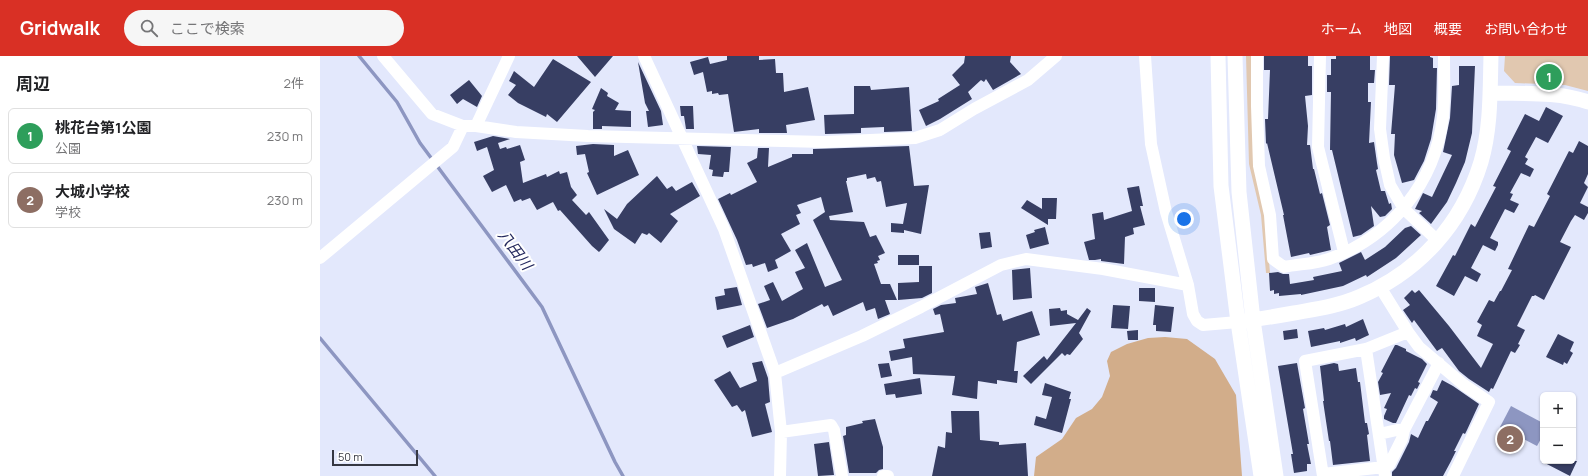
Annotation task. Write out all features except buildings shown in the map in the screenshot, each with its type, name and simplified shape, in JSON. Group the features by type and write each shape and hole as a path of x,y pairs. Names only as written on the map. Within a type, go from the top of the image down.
{"street":[{"path":"383,56 432,114 463,126 476,126 516,132 683,139 825,142 916,138 940,130 974,109 1028,80 1056,56"},
{"path":"476,126 509,56"},
{"path":"644,56 724,229 763,343 775,373 781,432 780,476"},
{"path":"1145,56 1151,144 1166,212 1188,285 1193,314 1197,321 1203,325 1253,320 1326,307 1358,298 1396,279 1411,268 1438,240 1454,219 1470,192 1481,161 1488,127 1491,56"},
{"path":"1218,56 1221,186 1238,322 1261,476"},
{"path":"1234,56 1239,192 1253,320 1276,476"},
{"path":"1257,56 1257,106 1260,166 1270,215 1273,259 1284,267 1328,259 1365,242 1384,228 1404,209 1420,185 1430,164 1438,141 1443,117 1444,56"},
{"path":"1320,56 1318,147 1344,252"},
{"path":"1383,56 1380,129 1390,185 1404,209 1438,240"},
{"path":"1490,93 1553,94 1573,97 1588,102"},
{"path":"320,258 453,147 463,126"},
{"path":"775,373 862,336 1000,265 1026,259 1103,269 1188,285"},
{"path":"1380,287 1408,332 1420,348 1464,385 1489,402 1453,476"},
{"path":"1385,471 1323,475 1305,361 1366,349 1408,332"},
{"path":"1366,349 1385,471"},
{"path":"1385,471 1402,439 1404,430 1439,363"},
{"path":"781,432 831,425 834,430 842,476"},
{"path":"1379,434 1404,430"},
{"path":"883,476 888,476"}],"shaded area":[{"path":"1246,56 1252,56 1270,273 1266,273 1261,215 1249,164"},
{"path":"1505,56 1588,56 1588,91 1565,85 1515,83 1504,71"},
{"path":"1165,337 1187,339 1215,359 1236,395 1242,476 1034,476 1036,457 1062,439 1076,418 1092,409 1102,397 1110,376 1107,361 1111,352 1127,344 1148,338"}],"water":[{"path":"1511,406 1540,421 1540,440 1537,446 1500,427"}],"waterway":[{"name":"八田川","path":"359,56 397,102 420,143 542,307 623,476"},
{"path":"320,338 435,476"}],"place":[{"name":"桃花台第1公園","path":"1549,77"},
{"name":"大城小学校","path":"1510,439"}]}
